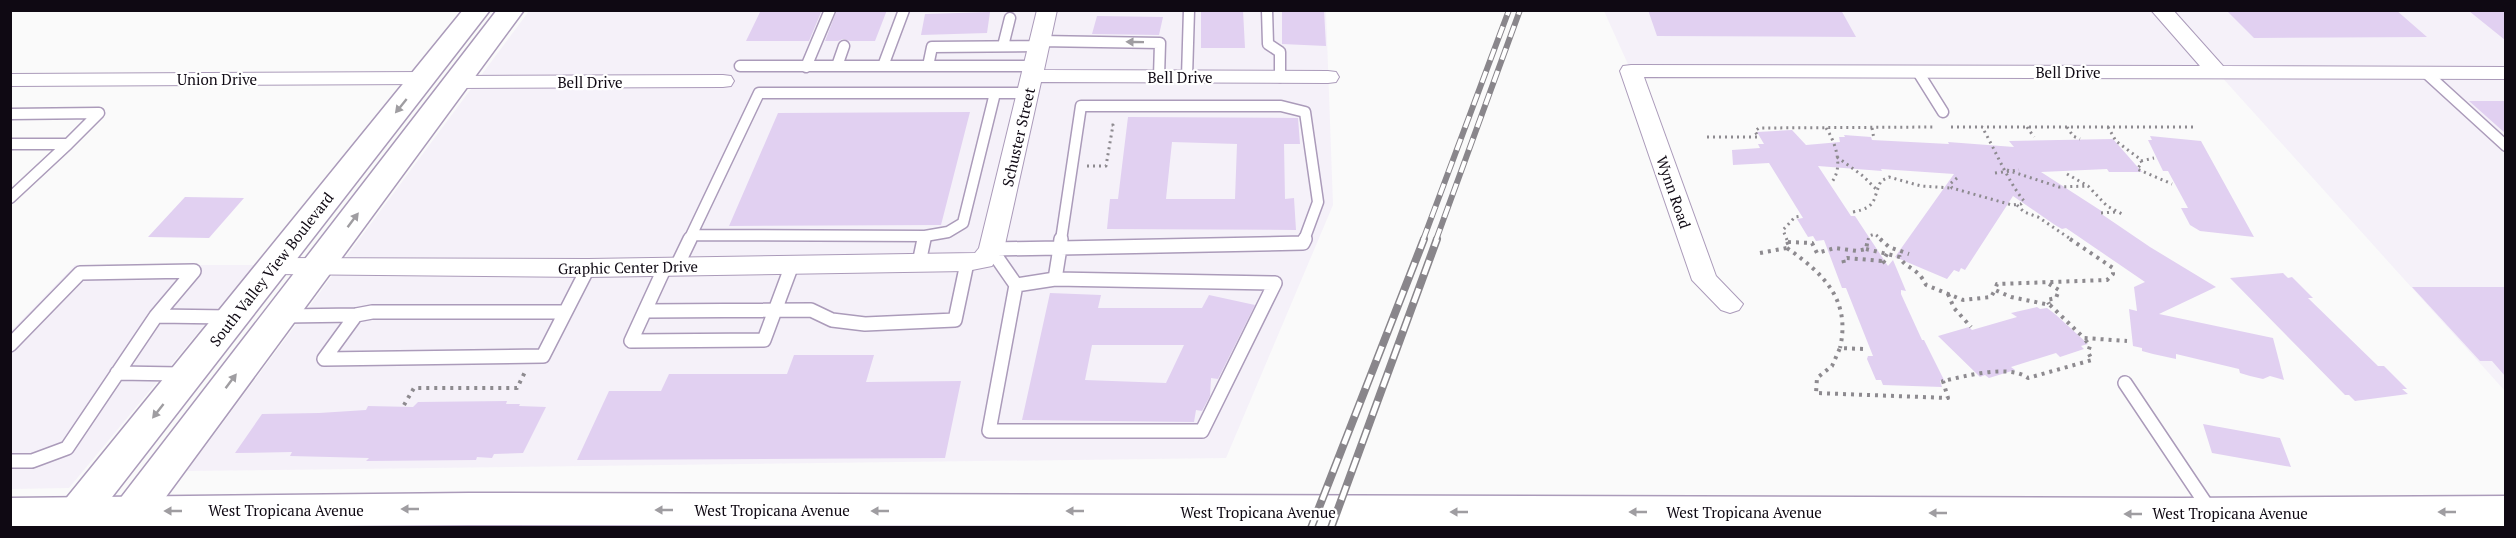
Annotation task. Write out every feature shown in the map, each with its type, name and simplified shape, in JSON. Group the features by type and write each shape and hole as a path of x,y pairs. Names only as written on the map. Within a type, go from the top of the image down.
{"main road":[{"name":"South Valley View Boulevard","path":"71,520 477,10"},
{"path":"126,519 511,10"},
{"path":"415,138 428,98 436,83 434,79 424,78"},
{"name":"West Tropicana Avenue","path":"10,514 71,520 481,509 2212,514 2505,512"}],"street":[{"name":"Schuster Street","path":"980,257 1035,64 1047,10"},
{"path":"2161,10 2218,73"},
{"name":"Bell Drive","path":"1035,64 1159,77 1328,77"},
{"name":"Bell Drive","path":"1631,71 2505,73"},
{"name":"Wynn Road","path":"1631,71 1705,280 1730,304"},
{"name":"Union Drive","path":"10,80 424,78"},
{"name":"Bell Drive","path":"457,82 723,81"},
{"name":"Graphic Center Drive","path":"273,266 588,268 919,263 980,257"}],"lane":[{"path":"806,66 830,10"},
{"path":"883,66 904,10"},
{"path":"1187,77 1189,10"},
{"path":"1267,10 1268,44 1280,52 1280,77"},
{"path":"1003,46 1010,18"},
{"path":"740,66 1035,64 1160,43 1159,77"},
{"path":"837,66 844,46"},
{"path":"928,66 932,47 1003,46 1035,64"},
{"path":"792,265 764,340 631,341 645,311 692,235 759,93 995,93 1035,64"},
{"path":"1918,72 1942,112"},
{"path":"2426,73 2505,146"},
{"path":"692,235 925,236 948,232 963,223 995,93"},
{"path":"980,257 1059,248 1304,243 1318,202 1305,112 1281,106 1081,106 1059,248 1055,279"},
{"path":"10,114 99,113 10,198"},
{"path":"10,144 68,144"},
{"path":"919,263 925,236"},
{"path":"980,257 1016,285 1055,279 1275,283 1202,431 989,431 1016,285"},
{"path":"645,311 811,310 832,320 865,324 956,320 980,257"},
{"path":"356,315 324,359 543,356 588,268"},
{"path":"10,345 80,273 194,271 156,316 67,448 32,460 10,461"},
{"path":"281,316 356,315 372,312 565,312"},
{"path":"156,316 233,317"},
{"path":"117,373 187,374"},
{"path":"2125,382 2212,514"}],"path":[{"path":"1872,127 1874,139"},
{"path":"1853,212 1869,209 1876,201 1881,181 1886,177 1895,177 1917,186 1952,188 1997,202 2021,204 2024,201 2012,186 2006,170 1982,127"},
{"path":"2027,127 2034,137"},
{"path":"2067,127 2073,136 2080,139"},
{"path":"2108,127 2117,141 2141,161"},
{"path":"1707,137 1758,136 1755,131 1759,128 2197,127"},
{"path":"1825,128 1833,137 1837,157 1838,174 1831,183"},
{"path":"1837,157 1863,176 1878,191"},
{"path":"2141,161 2154,158"},
{"path":"2141,161 2137,169 2172,184"},
{"path":"2006,170 2059,187 2088,186"},
{"path":"1995,173 2019,170"},
{"path":"2067,174 2088,186 2095,196 2116,212 2124,215"},
{"path":"1952,188 1950,184 1957,178"},
{"path":"1788,242 1812,243 1817,253 1835,248 1857,251 1866,249 1900,258 1902,262 1920,272 1926,285 1964,300 1991,297 1997,284 2107,280 2113,274 2113,268 2038,217 2024,213 2017,205"},
{"path":"2101,213 2116,212"},
{"path":"1787,248 1789,246 1783,231 1795,217 1801,216"},
{"path":"1866,249 1869,236 1875,234 1889,247 1909,254"},
{"path":"1760,253 1787,248 1808,262 1830,286 1840,302 1846,332 1832,366 1817,378 1816,393 1948,398 1943,381 1972,375 2018,371 2028,378 2092,360 2088,352 2090,346 2084,338 2047,300 2056,298 2059,290 2049,283"},
{"path":"1883,261 1887,254"},
{"path":"1844,263 1843,260 1847,258 1883,261 1887,265"},
{"path":"1995,290 2011,297 2050,305"},
{"path":"1948,294 1954,308 1971,327"},
{"path":"2084,338 2127,341"},
{"path":"1840,348 1863,349"},
{"path":"404,405 414,388 517,388"}],"shaded area":[{"path":"529,11 1326,11 1333,205 1226,458 187,471"},
{"path":"1604,11 2505,11 2505,391 2218,73 1631,71"},
{"path":"75,265 254,265 69,488 11,489 10,332"}],"building":[{"path":"761,10 822,10 809,41 746,41"},
{"path":"837,10 887,10 875,41 843,39 825,41"},
{"path":"1201,10 1243,10 1245,48 1201,48"},
{"path":"1282,10 1324,10 1326,46 1282,44"},
{"path":"1648,10 1841,10 1856,37 1657,36"},
{"path":"2396,10 2427,37 2254,38 2227,11"},
{"path":"2469,11 2505,11 2505,40"},
{"path":"990,12 987,33 921,35 925,14"},
{"path":"1097,16 1163,17 1159,35 1092,34"},
{"path":"2469,101 2505,101 2505,133"},
{"path":"970,112 941,225 729,226 778,113"},
{"path":"1128,117 1298,118 1300,144 1284,144 1285,199 1294,198 1296,230 1107,229 1110,199 1118,199","holes":["1172,142 1237,144 1235,199 1166,199"]},
{"path":"1792,130 1806,145 1840,142 1839,137 1845,137 1844,135 1871,137 1872,140 2014,147 2009,141 2113,139 2142,172 2109,172 2107,169 2041,172 2103,212 2100,213 2150,247 2216,287 2159,314 2273,338 2284,380 2270,376 2263,379 2240,373 2239,369 2176,354 2176,359 2142,351 2142,348 2133,346 2129,309 2137,311 2134,287 2145,282 2066,228 2062,229 2055,225 2013,196 1965,270 1961,268 1959,272 1954,270 1947,279 1895,257 1954,174 1818,166 1888,266 1893,260 1906,291 1901,290 1901,294 1945,382 1940,381 1942,387 1883,385 1881,380 1876,380 1867,359 1868,356 1873,356 1846,288 1842,288 1824,240 1816,241 1813,236 1808,237 1797,219 1803,218 1769,163 1733,165 1732,150 1760,148 1758,144 1764,144 1757,132"},
{"path":"2150,136 2201,141 2254,237 2200,231 2190,225 2181,208 2188,208 2168,171 2163,171 2148,140 2152,140"},
{"path":"185,197 244,198 209,238 148,237"},
{"path":"2283,273 2288,278 2292,277 2313,298 2308,298 2378,366 2384,366 2407,389 2402,389 2408,394 2355,401 2349,395 2345,395 2230,278"},
{"path":"2412,287 2505,287 2505,376 2492,361 2480,361"},
{"path":"1050,293 1101,295 1098,308 1202,308 1209,295 1255,305 1218,379 1211,378 1210,396 1202,411 1196,410 1194,422 1022,420","holes":["1092,345 1184,345 1166,383 1085,380"]},
{"path":"2037,307 2047,308 2055,314 2088,344 2081,346 2084,349 2060,357 2056,353 2011,367 2015,370 1989,378 1985,375 1980,377 1938,336 1969,327 1972,330 2017,317 2011,313"},
{"path":"794,355 874,355 866,382 961,381 945,458 577,460 609,391 661,391 669,374 787,374"},
{"path":"507,401 506,404 546,407 523,453 494,454 492,458 477,457 476,460 366,461 369,458 290,456 292,452 235,453 262,414 366,410 368,406 413,407 418,402"},
{"path":"2203,424 2280,438 2291,467 2212,453"}],"railway":[{"path":"1423,240 1509,10"},
{"path":"1436,240 1520,10"},
{"path":"1311,528 1424,239"},
{"path":"1331,528 1437,239"}]}
